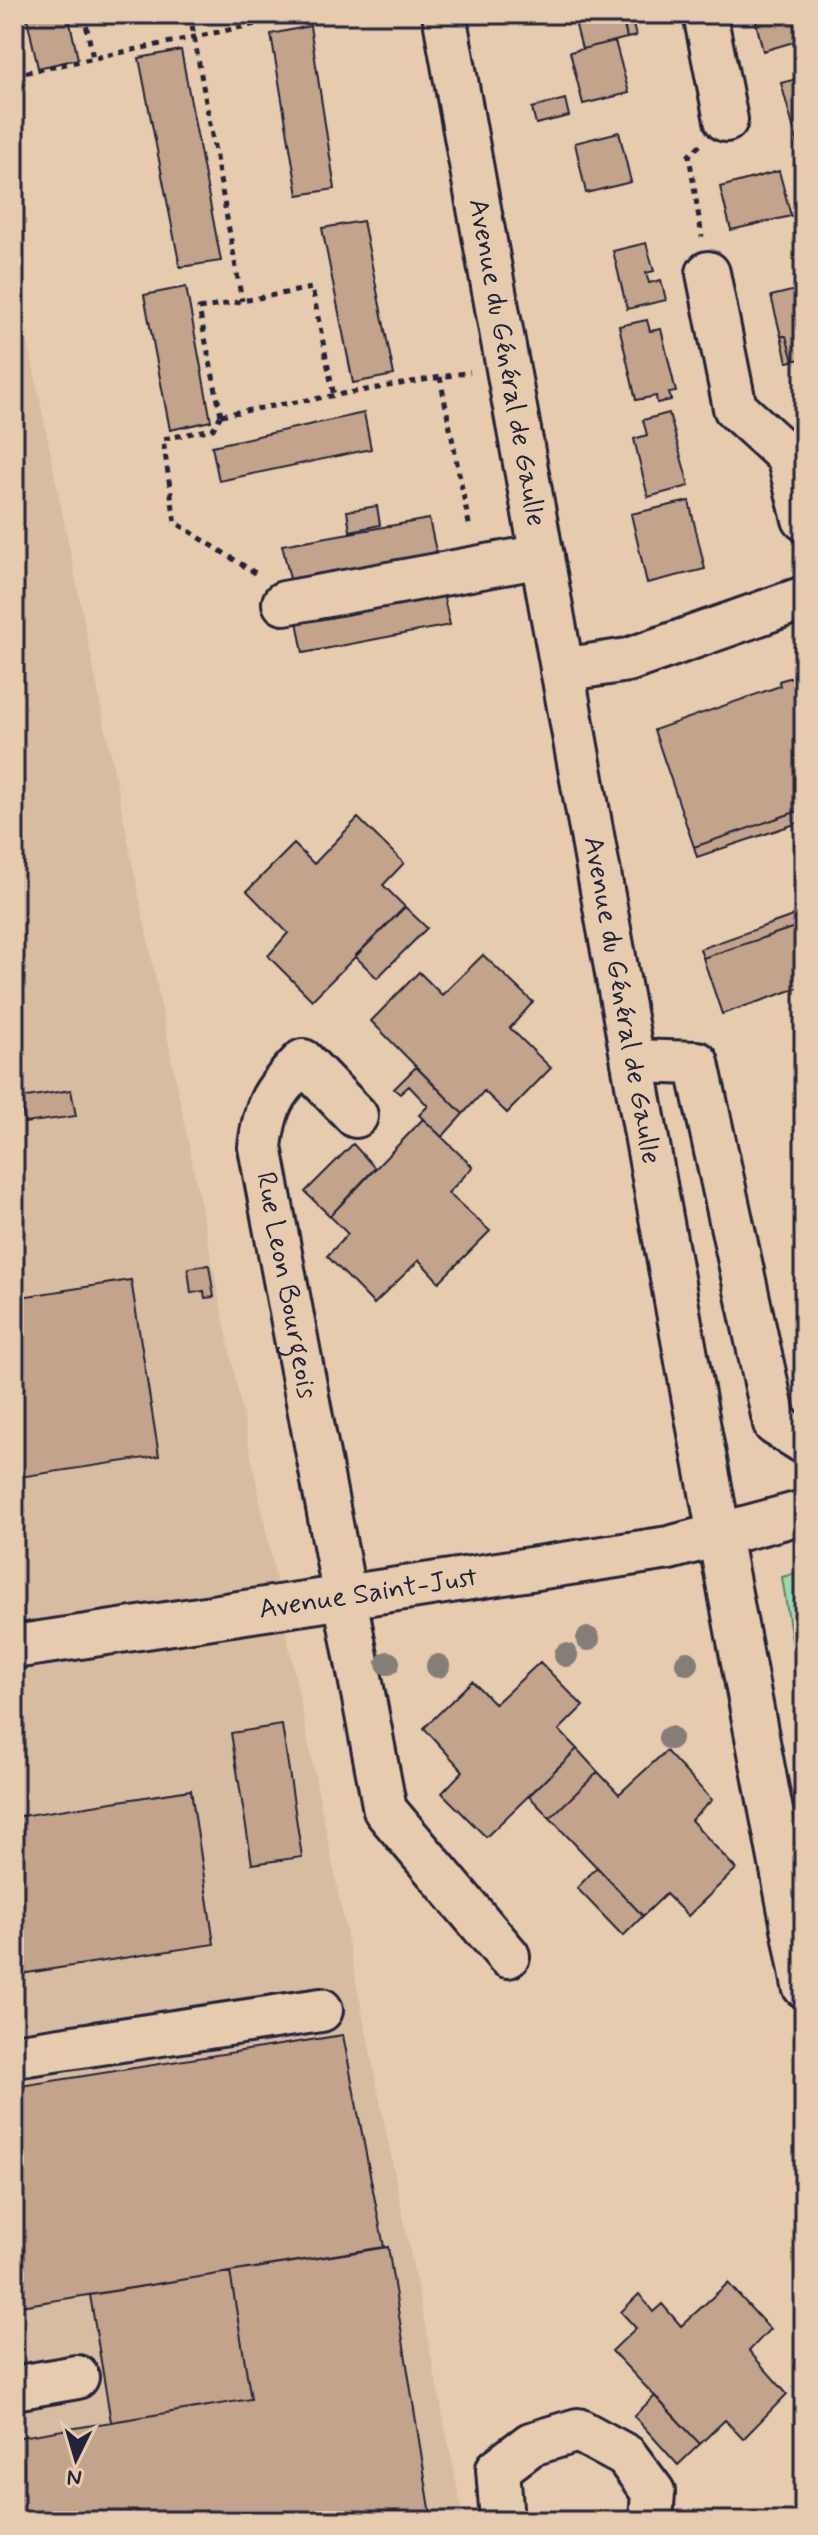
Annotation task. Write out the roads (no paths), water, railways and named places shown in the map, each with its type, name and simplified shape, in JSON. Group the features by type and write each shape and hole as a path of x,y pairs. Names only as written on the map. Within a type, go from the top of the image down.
{"street":[{"name":"Avenue du Général de Gaulle","path":"444,14 804,1986"},
{"path":"705,14 726,120"},
{"path":"708,273 735,408 788,456 804,519"},
{"path":"284,603 542,556"},
{"path":"562,670 628,660 804,598"},
{"name":"Rue Leon Bourgeois","path":"345,1597 260,1147 264,1115 274,1091 303,1061 356,1116"},
{"path":"633,1061 697,1063 775,1424 804,1442"},
{"name":"Avenue Saint-Just","path":"14,1647 669,1548 804,1512"},
{"path":"345,1597 385,1810 508,1956"},
{"path":"14,2056 321,2010"},
{"path":"14,2388 77,2377"},
{"path":"502,2521 498,2469 531,2444 578,2430 626,2456 653,2492 651,2521"}]}
